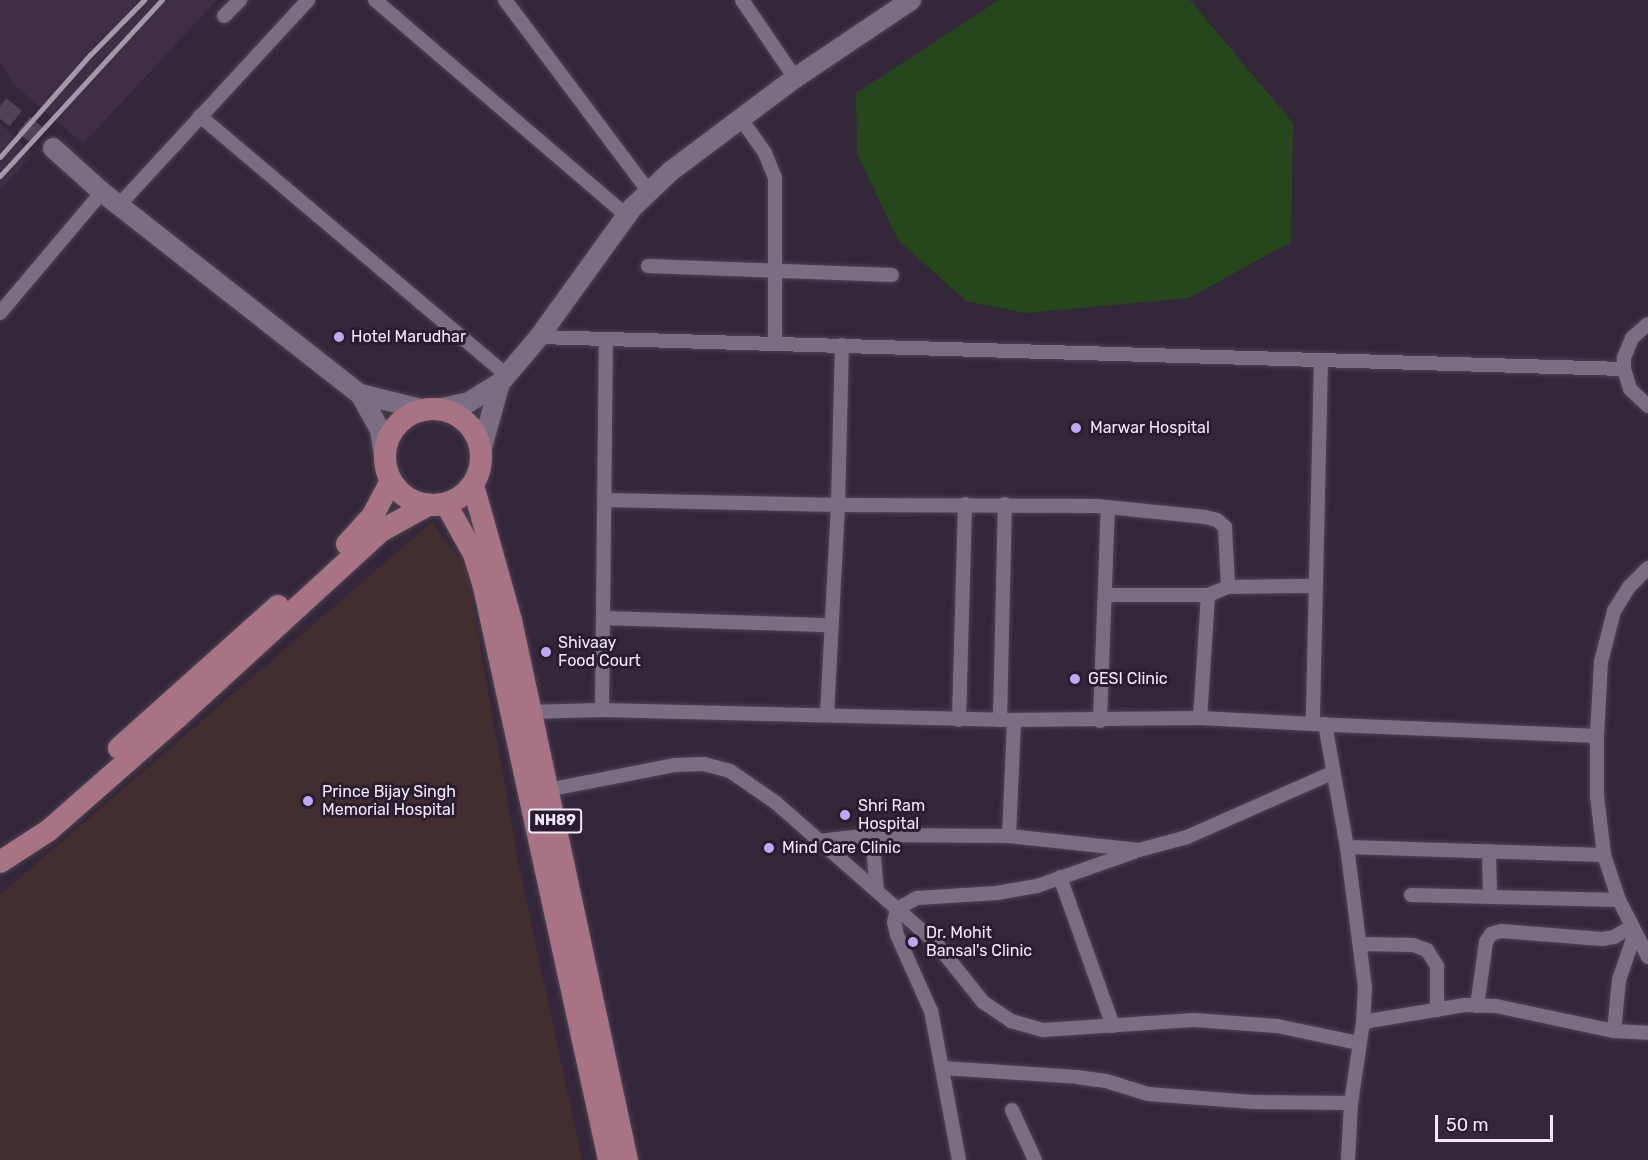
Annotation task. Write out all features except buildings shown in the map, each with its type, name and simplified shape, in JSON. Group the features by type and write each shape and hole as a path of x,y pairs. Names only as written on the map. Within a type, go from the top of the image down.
{"main road":[{"path":"431,409 453,413 466,422 476,435 481,451 481,463 473,485 461,497 397,520 381,531 188,709 66,816 48,831 6,856 36,822 355,537 380,504 388,472 387,445 394,428 408,416 431,409"},
{"path":"388,472 401,493 413,501 437,505"},
{"name":"NH89","path":"473,485 499,571 522,712 598,1064 627,1160"},
{"name":"NH89","path":"437,505 462,528 477,565 522,712"},
{"name":"NH89","path":"598,1064 609,1160"}],"street":[{"path":"224,16 240,0"},
{"path":"119,205 308,0"},
{"path":"375,0 627,216"},
{"path":"505,0 649,192"},
{"path":"742,0 795,78"},
{"path":"360,394 431,409 469,402 504,379 539,336 627,216 671,171 795,78 911,0"},
{"path":"200,116 504,379"},
{"path":"741,118 765,153 775,178 775,344"},
{"path":"52,148 102,192 360,394 380,430 388,472"},
{"path":"0,313 102,192"},
{"path":"648,266 892,275"},
{"path":"1648,324 1632,338 1624,358 1624,369 1630,389 1648,406"},
{"path":"539,336 1624,369"},
{"path":"602,710 606,339"},
{"path":"827,715 838,505 842,345"},
{"path":"1321,360 1315,586 1319,724 1347,847 1365,987 1363,1022 1351,1103 1348,1160"},
{"path":"481,451 504,379"},
{"path":"605,500 1108,507 1217,520 1226,528 1228,586"},
{"path":"959,720 965,504"},
{"path":"1005,504 1009,836"},
{"path":"1100,721 1108,507"},
{"path":"1648,568 1629,587 1614,611 1601,662 1597,736 1597,796 1604,855 1619,900 1648,957"},
{"path":"1106,595 1208,596 1228,586 1315,586"},
{"path":"1200,718 1208,596"},
{"path":"603,618 831,625"},
{"path":"522,712 602,710 959,720 1100,721 1200,718 1597,736"},
{"path":"539,792 675,765 704,764 730,771 775,802 935,942 983,1002 1011,1021 1044,1030 1194,1020 1266,1025 1359,1043"},
{"path":"959,1160 931,1011 897,935 894,922 897,909 917,898 997,893 1037,886 1140,850 1187,837 1332,773"},
{"path":"819,841 872,835 1009,836 1140,850"},
{"path":"872,835 877,891"},
{"path":"1347,847 1604,855"},
{"path":"1489,851 1490,896"},
{"path":"1060,878 1113,1026"},
{"path":"1411,895 1619,900"},
{"path":"1477,1006 1486,942 1491,934 1501,931 1602,939 1633,929"},
{"path":"1614,1030 1619,980 1633,929"},
{"path":"1361,944 1413,945 1427,950 1433,956 1437,966 1437,1010"},
{"path":"1363,1022 1437,1010 1496,1006 1614,1030 1648,1033"},
{"path":"943,1068 1077,1077 1106,1081 1148,1094 1253,1102 1351,1103"},
{"path":"1012,1110 1035,1160"}],"shaded area":[{"path":"3,0 217,0 83,144 13,84 0,61 0,1"},
{"path":"0,123 33,154 0,190"},
{"name":"Prince Bijay Singh Memorial Hospital","path":"432,522 467,569 518,862 582,1160 0,1160 0,895"}],"green space":[{"path":"999,0 1190,0 1293,123 1291,242 1189,298 1026,313 966,301 898,240 857,154 856,93"}],"tunnel":[{"path":"0,106 53,148"}],"railway":[{"path":"0,157 90,55 144,0"},
{"path":"0,176 162,0"}],"place":[{"name":"Hotel Marudhar","path":"339,337"},
{"name":"Marwar Hospital","path":"1076,428"},
{"name":"Shivaay Food Court","path":"546,652"},
{"name":"GESI Clinic","path":"1075,679"},
{"name":"Prince Bijay Singh Memorial Hospital","path":"308,801"},
{"name":"Shri Ram Hospital","path":"845,815"},
{"name":"Mind Care Clinic","path":"769,848"},
{"name":"Dr. Mohit Bansal's Clinic","path":"913,942"}]}
